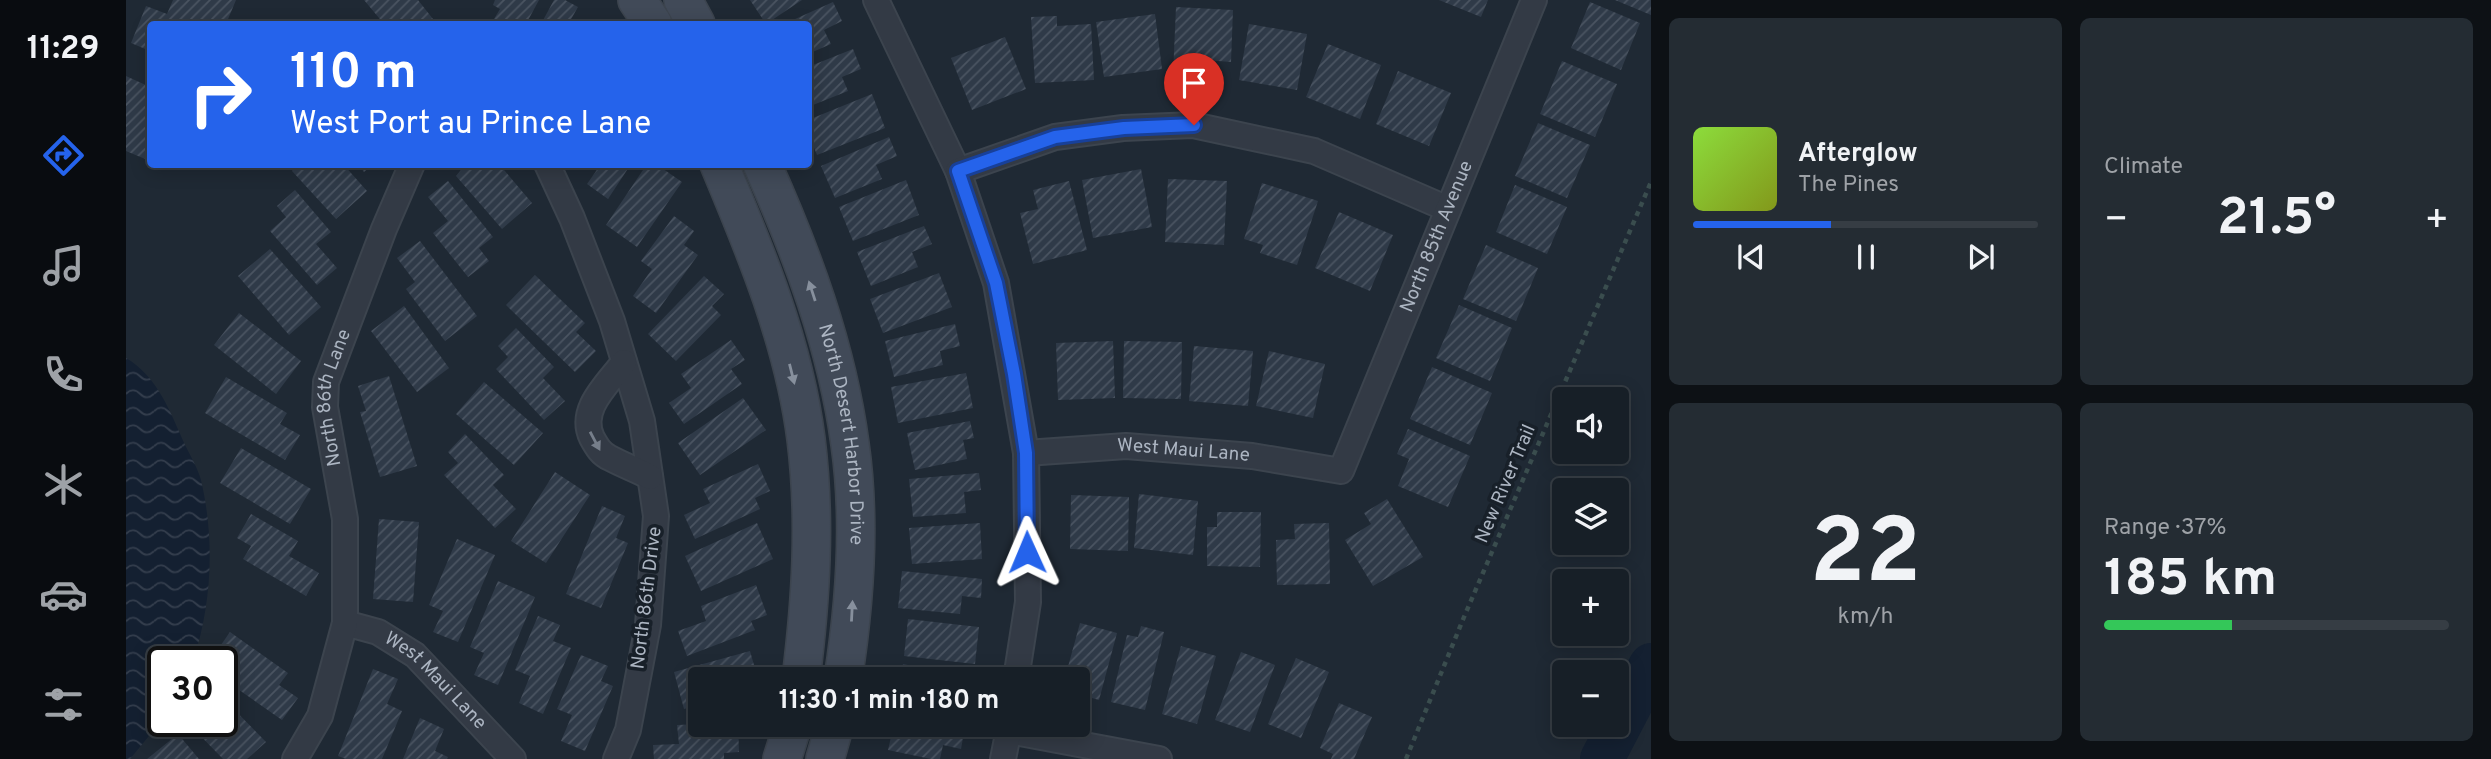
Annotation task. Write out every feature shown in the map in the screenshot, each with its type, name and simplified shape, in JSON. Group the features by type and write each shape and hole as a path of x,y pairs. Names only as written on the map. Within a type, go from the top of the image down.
{"street":[{"path":"637,0 651,21"},
{"path":"683,0 694,21"},
{"path":"876,0 958,171 996,283 1026,453 1028,602 1018,667"},
{"name":"North 85th Avenue","path":"1341,471 1534,0"},
{"path":"958,171 1055,137 1124,128 1194,125 1314,151 1448,209"},
{"name":"North 86th Lane","path":"295,759 320,716 345,623 345,519 325,407 326,382 410,168"},
{"name":"North 86th Drive","path":"549,168 572,218 612,321 642,421 656,516 648,625 628,730 616,759"},
{"name":"North Desert Harbor Drive","path":"721,168 741,216 783,339 805,436 811,495 811,554 802,667"},
{"name":"North Desert Harbor Drive","path":"764,168 805,269 830,345 851,445 855,555 846,667"},
{"path":"624,362 597,396 587,418 589,433 598,450 650,477"},
{"name":"West Maui Lane","path":"1026,453 1126,446 1252,456 1341,471"},
{"name":"West Maui Lane","path":"345,623 378,632 415,655 513,759"},
{"path":"782,759 789,737"},
{"path":"825,759 831,737"},
{"path":"1003,759 1007,737"},
{"path":"1053,737 1159,759"}],"path":[{"name":"New River Trail","path":"1406,759 1464,617 1651,182"}],"water":[{"path":"126,358 145,373 160,392 197,469 205,502 210,548 208,594 197,646 147,646 148,737 130,759 126,759"}],"building":[{"path":"173,0 236,0 227,21 147,21 147,50 131,43 146,6 167,14"},
{"path":"364,0 418,0 433,19 430,21 382,21"},
{"path":"495,0 539,0 528,21 493,21 500,9 493,5"},
{"path":"554,0 565,0 578,7 570,21 543,21"},
{"path":"750,0 802,0 770,21 764,21"},
{"path":"1439,0 1488,0 1481,17"},
{"path":"1615,0 1651,0 1651,15"},
{"path":"833,2 842,21 824,30 831,44 812,52 812,21 791,21"},
{"path":"1590,2 1640,23 1621,70 1571,48"},
{"path":"1176,7 1233,10 1231,62 1205,60 1204,76 1173,75"},
{"path":"1155,14 1162,69 1104,77 1096,22"},
{"path":"1057,16 1057,26 1091,24 1094,80 1035,83 1031,17"},
{"path":"1249,24 1307,34 1297,90 1239,80"},
{"path":"1005,37 1026,89 972,110 951,58"},
{"path":"1328,44 1381,65 1360,119 1306,97"},
{"path":"853,49 861,69 842,77 848,91 812,105 812,65"},
{"path":"1562,61 1617,84 1595,137 1540,114"},
{"path":"1398,71 1451,93 1429,146 1376,124"},
{"path":"126,76 147,86 147,160 126,151"},
{"path":"872,94 885,128 817,155 812,143 812,118"},
{"path":"1538,123 1590,145 1567,198 1515,176"},
{"path":"889,137 897,156 876,165 882,179 835,198 821,166"},
{"path":"295,168 347,168 367,191 336,219 292,171"},
{"path":"463,168 502,168 532,203 502,229 456,176"},
{"path":"598,168 628,168 608,199 587,184"},
{"path":"644,168 662,168 682,182 637,247 606,225"},
{"path":"1141,169 1152,227 1093,238 1082,180"},
{"path":"1168,179 1227,181 1224,245 1165,242"},
{"path":"906,180 919,215 853,241 839,207"},
{"path":"448,181 493,237 479,248 489,261 468,277 433,233 448,221 428,197"},
{"path":"1069,181 1087,250 1033,264 1020,213 1038,209 1033,190"},
{"path":"1262,183 1318,201 1297,265 1260,253 1263,245 1244,239"},
{"path":"1515,185 1567,207 1547,254 1496,232"},
{"path":"295,190 331,232 316,244 337,268 317,285 270,231 286,217 277,206"},
{"path":"1339,212 1393,235 1370,291 1315,268"},
{"path":"674,216 694,231 684,245 698,255 656,313 633,296 652,269 641,261"},
{"path":"924,226 932,244 912,252 918,267 871,286 857,252"},
{"path":"420,241 477,316 445,341 406,289 415,282 397,258"},
{"path":"1486,245 1538,268 1516,321 1463,299"},
{"path":"270,249 321,307 289,335 238,276"},
{"path":"939,273 952,307 883,333 870,299"},
{"path":"535,275 585,323 576,332 596,351 575,372 506,305"},
{"path":"704,276 724,294 712,306 721,315 676,361 648,334"},
{"path":"1459,305 1512,328 1490,381 1436,358"},
{"path":"404,306 449,368 417,392 371,331"},
{"path":"239,313 301,361 276,394 214,345"},
{"path":"955,324 960,346 940,351 943,365 894,377 885,341"},
{"path":"516,328 554,367 543,378 565,401 544,420 496,369 508,357 498,346"},
{"path":"731,340 745,360 731,369 742,384 684,424 669,403 691,388 681,374"},
{"path":"1113,341 1115,398 1058,400 1056,343"},
{"path":"1124,341 1182,342 1181,399 1123,398"},
{"path":"1194,346 1253,351 1248,406 1189,401"},
{"path":"1269,351 1325,364 1313,418 1256,406"},
{"path":"1432,367 1492,393 1470,445 1410,419"},
{"path":"966,373 973,408 898,423 891,387"},
{"path":"389,376 417,466 380,477 360,412 366,411 358,386"},
{"path":"226,377 287,413 280,424 300,435 285,460 205,413"},
{"path":"484,382 543,433 514,465 456,414"},
{"path":"743,398 766,430 700,475 678,443"},
{"path":"970,421 974,438 963,440 967,459 915,470 907,433"},
{"path":"1408,429 1470,456 1448,507 1398,486 1409,459 1397,454"},
{"path":"465,434 504,475 493,485 516,509 495,528 444,475 458,463 448,452"},
{"path":"241,448 311,489 290,524 220,483"},
{"path":"758,464 770,491 755,498 760,509 695,539 684,515 710,503 703,489"},
{"path":"555,472 590,495 546,563 511,541"},
{"path":"979,473 981,490 964,492 966,513 913,517 909,479"},
{"path":"1139,494 1198,501 1193,555 1134,548"},
{"path":"1071,495 1129,497 1128,551 1070,549"},
{"path":"1387,499 1423,557 1373,586 1345,540 1371,524 1364,513"},
{"path":"602,506 625,516 616,538 628,543 601,608 566,594"},
{"path":"1217,512 1261,512 1260,567 1207,566 1207,527 1217,527"},
{"path":"251,514 298,541 289,556 319,573 306,596 243,559 251,546 237,538"},
{"path":"379,519 419,522 413,602 373,599"},
{"path":"757,523 773,559 701,591 685,556"},
{"path":"980,523 982,559 912,564 909,528"},
{"path":"1329,523 1330,584 1277,585 1276,540 1295,539 1294,524"},
{"path":"457,539 495,555 458,642 433,632 443,611 429,605"},
{"path":"902,571 982,579 981,598 962,596 960,614 898,608"},
{"path":"498,581 535,597 498,685 474,675 484,653 470,647"},
{"path":"756,585 767,615 751,621 755,630 687,656 678,631 706,621 701,606"},
{"path":"538,616 560,625 553,641 571,648 543,714 519,703 530,676 515,670"},
{"path":"908,619 979,627 975,664 904,656"},
{"path":"1080,623 1117,633 1099,700 1090,697 1090,667 1068,667"},
{"path":"1141,626 1164,632 1145,710 1111,702 1127,635 1138,637"},
{"path":"230,632 288,673 279,685 298,698 282,720 238,689 238,646 220,646"},
{"path":"1181,646 1216,656 1197,724 1162,714"},
{"path":"750,651 755,667 692,667"},
{"path":"1241,652 1275,665 1250,732 1215,720"},
{"path":"581,655 608,666 601,681 613,686 585,751 561,741 572,715 557,709"},
{"path":"1296,658 1329,672 1301,738 1268,724"},
{"path":"688,668 688,708 684,709 674,672"},
{"path":"373,669 398,679 387,704 402,711 382,759 346,759 338,756"},
{"path":"1339,703 1372,717 1354,759 1331,759 1333,754 1320,748"},
{"path":"238,713 266,742 247,759 223,759 202,737 238,737"},
{"path":"420,718 444,729 435,751 448,757 447,759 403,759"},
{"path":"677,725 688,725 688,737 738,737 739,752 724,753 724,759 654,759 653,745 679,744"},
{"path":"174,737 181,737 199,759 147,759"},
{"path":"891,737 963,737 961,749 943,745 940,759 888,750"}],"waterway":[{"path":"1602,759 1651,665"}],"route":[{"path":"1027,552 1026,453 1014,374 996,283 958,171 1055,137 1124,128 1194,125"}]}
